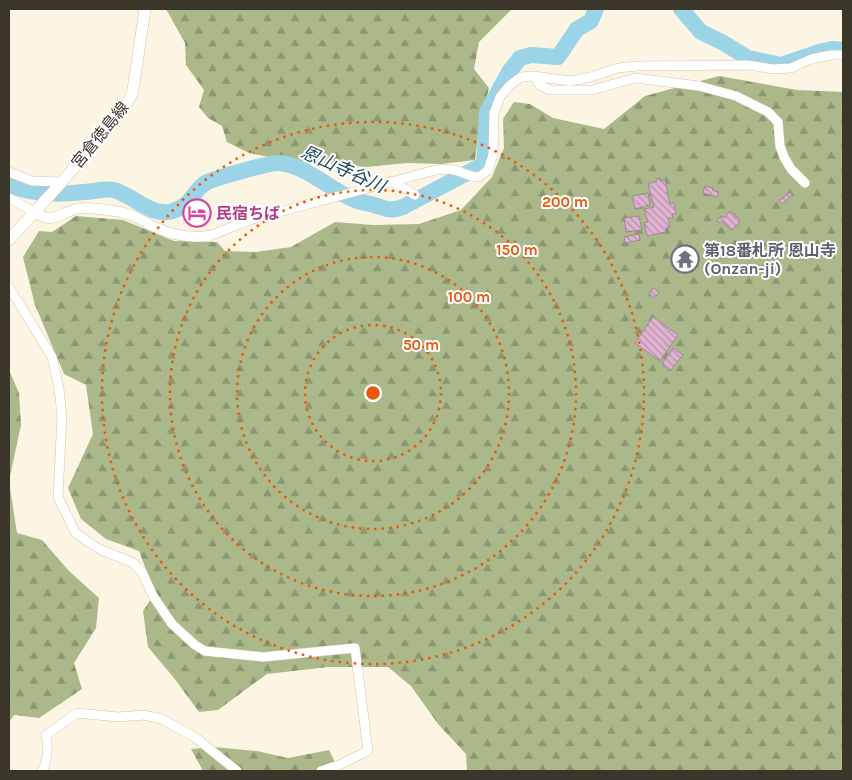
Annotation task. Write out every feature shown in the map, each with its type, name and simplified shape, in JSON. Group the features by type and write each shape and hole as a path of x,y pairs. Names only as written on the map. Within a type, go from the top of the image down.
{"main road":[{"name":"宮倉徳島線","path":"9,240 59,184 130,98 133,90 144,9"}],"street":[{"path":"9,198 40,216 54,219 75,209 112,210 178,235 193,238 209,236 250,220 391,181 444,169 455,170 471,177 479,177 488,170 493,155 494,113 500,97 509,86 521,77 533,76 570,81 591,77 618,68 637,66 748,65 773,69 792,68 811,59 843,55"},
{"path":"533,76 540,85 550,90 592,90 635,78 698,86 736,96 768,112 778,122 780,146 784,157 791,169 805,183"},
{"path":"9,172 32,181 59,184"},
{"path":"391,181 415,195"},
{"path":"9,286 52,357 59,388 62,416 58,497 75,532 103,551 132,562 142,572 153,596 172,624 195,645 205,651 263,657 354,648 368,751 339,765 320,771"},
{"path":"42,771 46,766 48,748 46,735 77,713 118,717 144,715 162,719 196,738 237,771"}],"green space":[{"path":"166,9 512,9 479,42 474,69 489,88 478,135 475,160 441,164 407,163 366,167 299,163 249,153 227,142 222,126 208,118 199,107 204,90 186,65 185,43"},
{"path":"719,76 797,90 843,92 843,771 467,771 466,754 438,724 411,686 388,667 328,667 267,674 218,710 199,712 148,647 143,611 155,593 139,551 106,539 81,519 68,488 93,434 86,385 64,374 35,305 23,257 39,231 52,232 76,216 123,220 174,241 217,242 225,251 256,252 291,247 335,222 373,225 419,224 461,210 492,177 504,148 503,119 514,102 530,104 553,118 604,129 645,96"},
{"path":"9,370 19,393 21,425 9,481"},
{"path":"9,481 17,533 42,540 69,571 99,598 96,628 74,663 82,689 39,718 14,715 9,722"},
{"path":"214,747 257,751 288,758 329,750 339,771 203,771 191,749"}],"building":[{"path":"660,178 660,181 665,180 670,204 674,203 676,214 672,214 673,218 668,218 670,227 666,228 666,232 647,236 644,223 648,222 644,209 654,207 648,184"},
{"path":"705,186 719,192 717,197 703,193"},
{"path":"790,192 792,195 782,204 779,201"},
{"path":"648,193 650,205 635,209 632,196"},
{"name":"民宿ちば","path":"202,200 211,213 191,226 182,212"},
{"path":"730,211 740,220 739,224 731,230 722,221 720,223 717,221 721,216 724,218"},
{"path":"639,216 642,230 626,232 624,218"},
{"path":"639,234 640,240 625,243 624,237"},
{"path":"681,245 693,249 691,252 696,254 689,267 675,259"},
{"path":"654,288 659,293 653,298 649,293"},
{"path":"653,317 678,335 660,361 635,343"},
{"path":"673,348 683,355 670,371 662,364"}],"waterway":[{"name":"恩山寺谷川","path":"9,185 27,191 65,194 107,189 114,190 150,209 165,212 180,208 204,184 254,168 280,163 300,169 357,201 388,209 403,207 484,164 487,112 509,72 520,58 531,55 558,57 577,29 591,21 596,9"},
{"name":"恩山寺谷川","path":"681,9 701,32 748,58 781,65 819,52 832,49 843,50"}],"place":[{"name":"民宿ちば","path":"197,213"},
{"name":"第18番札所 恩山寺 (Onzan-ji)","path":"685,259"}]}
